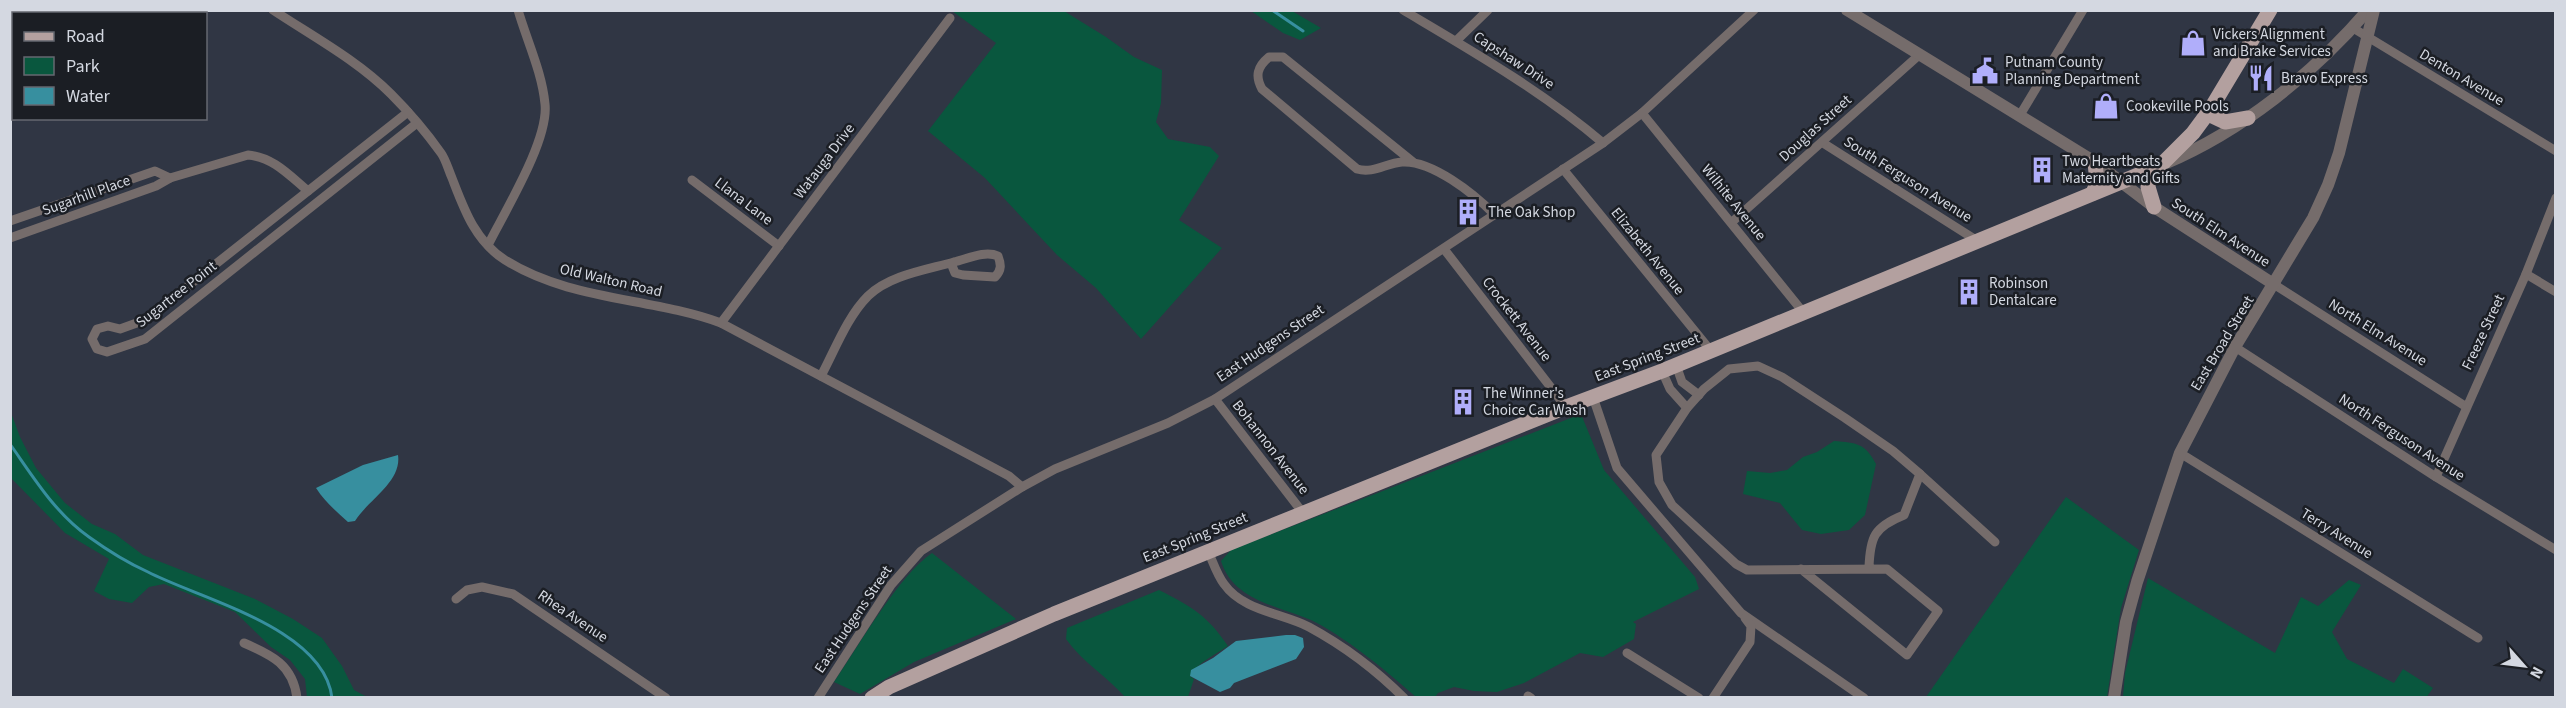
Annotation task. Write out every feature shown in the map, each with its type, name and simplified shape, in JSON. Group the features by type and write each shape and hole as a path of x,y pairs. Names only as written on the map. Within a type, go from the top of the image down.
{"main road":[{"name":"East Spring Street","path":"873,697 889,687 1047,617 1566,407 1711,351 2155,168 2193,133 2208,114 2270,10"},
{"path":"2208,114 2225,122 2248,118"},
{"path":"2093,193 2097,183 2095,162"},
{"path":"2154,207 2148,187 2155,168"}],"street":[{"path":"488,245 532,156 546,117 536,63 518,10"},
{"name":"Capshaw Drive","path":"1403,10 1552,103 1603,143"},
{"path":"1456,41 1488,10"},
{"name":"East Hudgens Street","path":"818,698 891,585 921,551 1022,486 1096,451 1168,423 1215,399 1329,321 1444,249 1603,143 1641,113 1754,10"},
{"name":"South Elm Avenue","path":"1847,10 1918,56 2095,162 2154,207 2275,285"},
{"path":"2020,115 2082,10"},
{"path":"2155,168 2190,153 2248,118 2299,77 2353,28 2368,10"},
{"name":"East Broad Street","path":"2114,698 2126,622 2180,453 2235,347 2275,285 2313,218 2328,185 2339,153 2374,10"},
{"name":"Old Walton Road","path":"273,11 362,69 408,112 443,156 472,228 503,259 550,281 588,293 695,313 721,323 1009,476 1022,486"},
{"name":"Watauga Drive","path":"721,323 950,18"},
{"name":"Denton Avenue","path":"2353,28 2556,151"},
{"name":"Douglas Street","path":"1732,222 1918,56"},
{"path":"1413,162 1389,164 1372,171 1357,170 1262,89 1257,80 1258,70 1262,63 1269,57 1283,57 1413,162 1463,187 1494,214"},
{"name":"Sugartree Point","path":"408,112 145,320 120,329 108,326 97,329 92,339 97,349 107,352 145,339 417,123"},
{"name":"Wilhite Avenue","path":"1641,113 1803,312"},
{"name":"South Ferguson Avenue","path":"1823,142 1976,240"},
{"name":"Sugarhill Place","path":"10,238 156,186 170,178 248,155 261,156 273,162 308,191"},
{"name":"Elizabeth Avenue","path":"1563,169 1711,351"},
{"name":"Sugarhill Place","path":"10,221 155,171 170,178"},
{"name":"Llana Lane","path":"692,180 778,246"},
{"name":"Freeze Street","path":"2436,477 2465,406 2526,274 2556,198"},
{"name":"Crockett Avenue","path":"1444,249 1566,407"},
{"path":"821,376 853,317 869,296 889,282 914,273 951,263 990,253 998,256 1001,264 995,277 955,273 951,263"},
{"path":"2526,274 2556,292"},
{"name":"North Elm Avenue","path":"2275,285 2465,406"},
{"name":"North Ferguson Avenue","path":"2235,347 2436,477 2556,550"},
{"path":"1801,569 1907,655 1938,611 1887,569 1869,568 1801,569 1747,570 1725,556 1672,505 1659,482 1656,455 1687,408 1730,369 1758,366 1782,377 1845,418 1893,451 1995,542"},
{"path":"1669,368 1699,395"},
{"path":"1669,368 1670,389 1687,408"},
{"path":"1593,397 1617,468 1751,626 1750,642 1713,698"},
{"name":"Bohannon Avenue","path":"1215,399 1303,513"},
{"name":"Terry Avenue","path":"2180,453 2478,638"},
{"path":"1869,568 1871,541 1877,531 1887,522 1904,515 1920,474"},
{"path":"1208,551 1224,584 1237,597 1253,606 1306,626 1332,640 1384,677 1404,698"},
{"name":"Rhea Avenue","path":"456,599 467,590 482,587 513,594 666,698"},
{"path":"1741,613 1864,698"},
{"path":"244,643 277,659 295,681 297,698"},
{"path":"1627,653 1699,698"}],"green space":[{"path":"11,11 191,11 12,12 11,94"},
{"path":"952,11 1064,11 1134,57 1162,70 1161,103 1156,122 1168,139 1210,147 1219,156 1179,220 1222,248 1141,339 1096,288 1057,255 985,178 928,131 996,43"},
{"path":"1251,11 1292,11 1321,28 1300,40 1283,33"},
{"path":"10,410 20,437 36,468 65,503 92,524 115,534 143,555 255,599 293,619 322,638 342,666 354,690 367,697 307,697 305,679 290,660 271,647 235,612 164,584 149,587 132,603 109,599 94,591 109,559 65,533 11,478"},
{"path":"1581,414 1604,470 1695,577 1699,589 1633,622 1636,624 1634,639 1603,657 1580,653 1524,683 1497,692 1454,687 1438,693 1435,697 1416,697 1368,657 1330,630 1248,595 1227,575 1221,561 1231,550"},
{"path":"1834,441 1860,445 1876,464 1865,515 1849,530 1821,534 1802,530 1780,503 1743,494 1747,471 1770,473 1787,470 1803,457 1817,452"},
{"path":"2066,497 2139,550 2121,608 2107,697 1926,697"},
{"path":"932,553 1016,619 914,662 860,694 834,682 893,594 919,563"},
{"path":"2148,578 2275,653 2301,597 2318,606 2349,580 2361,585 2332,632 2347,659 2394,683 2403,669 2433,688 2426,698 2123,697 2125,673"},
{"path":"1159,590 1206,619 1228,646 1193,671 1190,676 1194,679 1188,697 1126,698 1073,648 1066,639 1067,628"}],"water":[{"path":"398,455 398,465 390,482 355,521 348,522 316,488 363,465"},
{"path":"1286,635 1303,638 1304,647 1296,659 1234,683 1230,688 1220,692 1190,676 1191,670 1213,658 1236,641"}],"waterway":[{"path":"1272,10 1303,31"},
{"path":"10,444 46,494 77,528 133,565 227,605 284,634 307,653 324,674 332,698"}],"place":[{"name":"Vickers Alignment and Brake Services","path":"2193,43"},
{"name":"Putnam County Planning Department","path":"1985,71"},
{"name":"Bravo Express","path":"2261,78"},
{"name":"Cookeville Pools","path":"2106,106"},
{"name":"Two Heartbeats Maternity and Gifts","path":"2042,170"},
{"name":"The Oak Shop","path":"1468,212"},
{"name":"Robinson Dentalcare","path":"1969,292"},
{"name":"The Winner's Choice Car Wash","path":"1463,402"}]}
